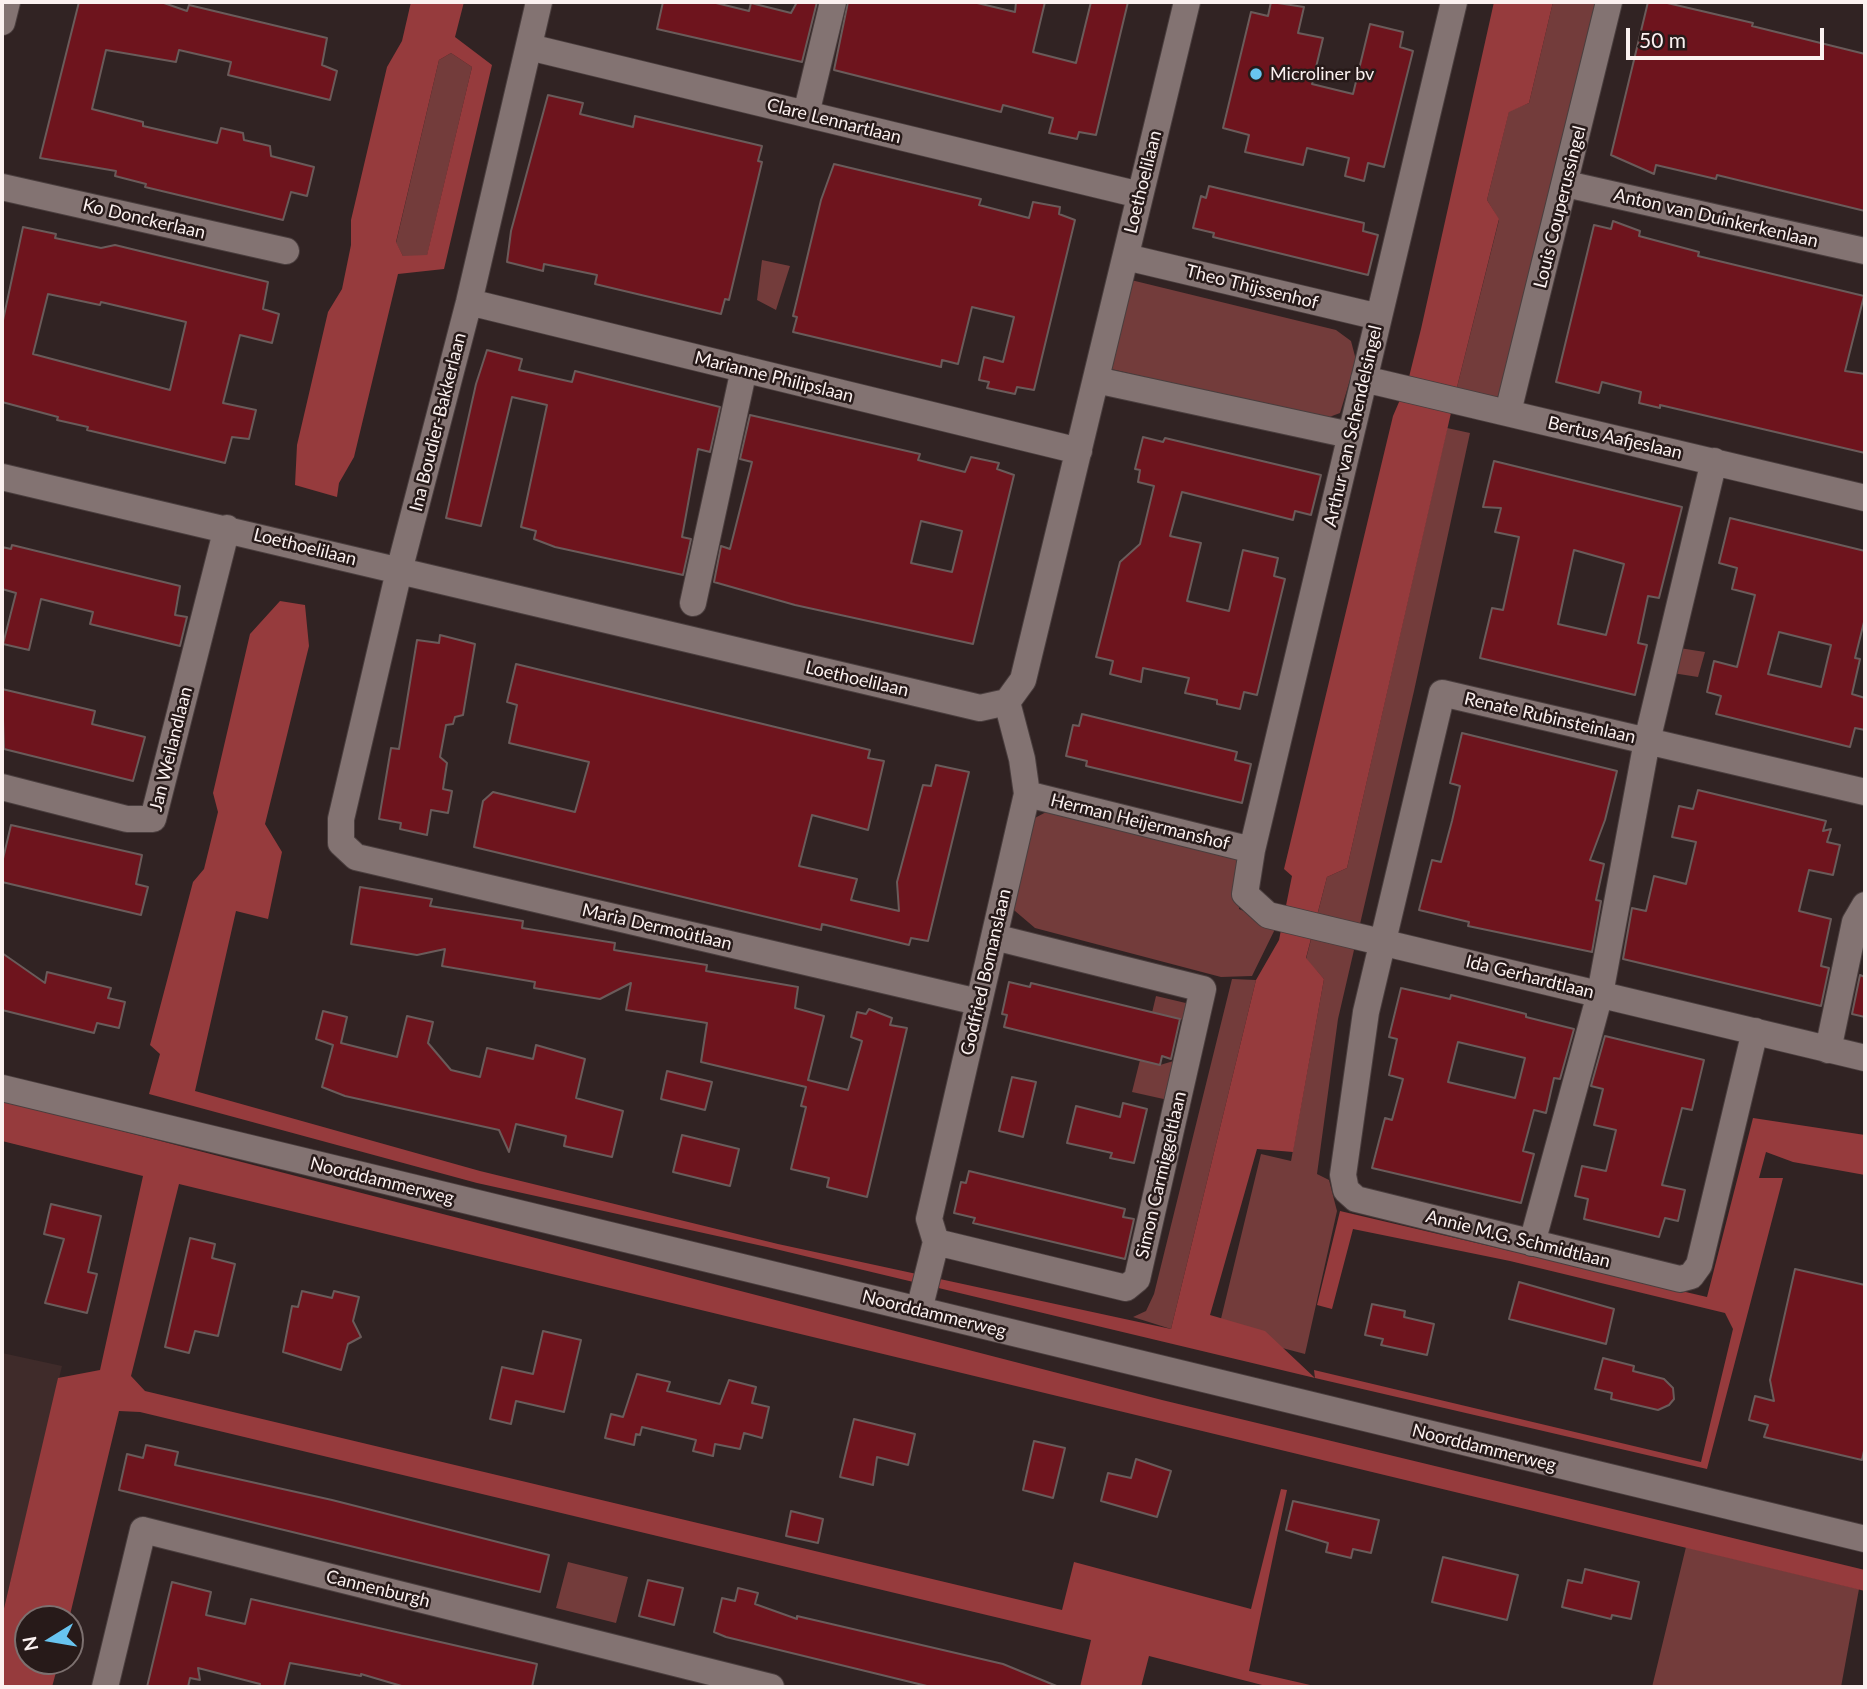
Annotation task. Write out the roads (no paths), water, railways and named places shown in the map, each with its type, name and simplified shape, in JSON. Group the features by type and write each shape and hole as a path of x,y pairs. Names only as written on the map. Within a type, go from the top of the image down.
{"street":[{"path":"2,22 7,2"},
{"name":"Ina Boudier-Bakkerlaan","path":"341,843 341,819 400,570 469,302 539,2"},
{"path":"806,114 833,2"},
{"name":"Loethoelilaan","path":"2,477 228,528 980,708 1007,702 1023,680 1187,2"},
{"name":"Arthur van Schendelsingel","path":"1252,850 1454,2"},
{"name":"Louis Couperussingel","path":"1508,412 1609,2"},
{"name":"Clare Lennartlaan","path":"529,47 1140,195"},
{"name":"Anton van Duinkerkenlaan","path":"1566,184 1865,251"},
{"name":"Ko Donckerlaan","path":"2,187 286,251"},
{"name":"Theo Thijssenhof","path":"1126,257 1379,317"},
{"name":"Marianne Philipslaan","path":"469,302 1079,451"},
{"path":"692,603 744,369"},
{"name":"Bertus Aafjeslaan","path":"1364,379 1865,498"},
{"path":"1096,380 1350,435"},
{"path":"1532,1243 1600,994 1647,741 1714,461"},
{"name":"Jan Weilandlaan","path":"2,787 127,819 153,819 228,528"},
{"name":"Renate Rubinsteinlaan","path":"1381,941 1442,693 1865,792"},
{"name":"Godfried Bomanslaan","path":"934,1252 929,1219 1027,794 1022,759 1007,702"},
{"name":"Herman Heijermanshof","path":"1027,794 1252,850"},
{"name":"Maria Dermoûtlaan","path":"341,843 356,857 978,1002"},
{"name":"Ida Gerhardtlaan","path":"1252,850 1245,894 1268,915 1865,1058"},
{"path":"1828,1049 1856,922 1865,905"},
{"name":"Simon Carmiggeltlaan","path":"934,1252 1126,1288 1137,1279 1203,989 994,937"},
{"name":"Annie M.G. Schmidtlaan","path":"1381,941 1362,1036 1343,1175 1346,1190 1356,1199 1680,1279 1691,1276 1699,1265 1755,1031"},
{"name":"Noorddammerweg","path":"2,1088 921,1301 1865,1539"},
{"path":"921,1301 934,1252"},
{"name":"Cannenburgh","path":"105,1687 143,1530 771,1687"}],"place":[{"name":"Microliner bv","path":"1256,74"}]}
